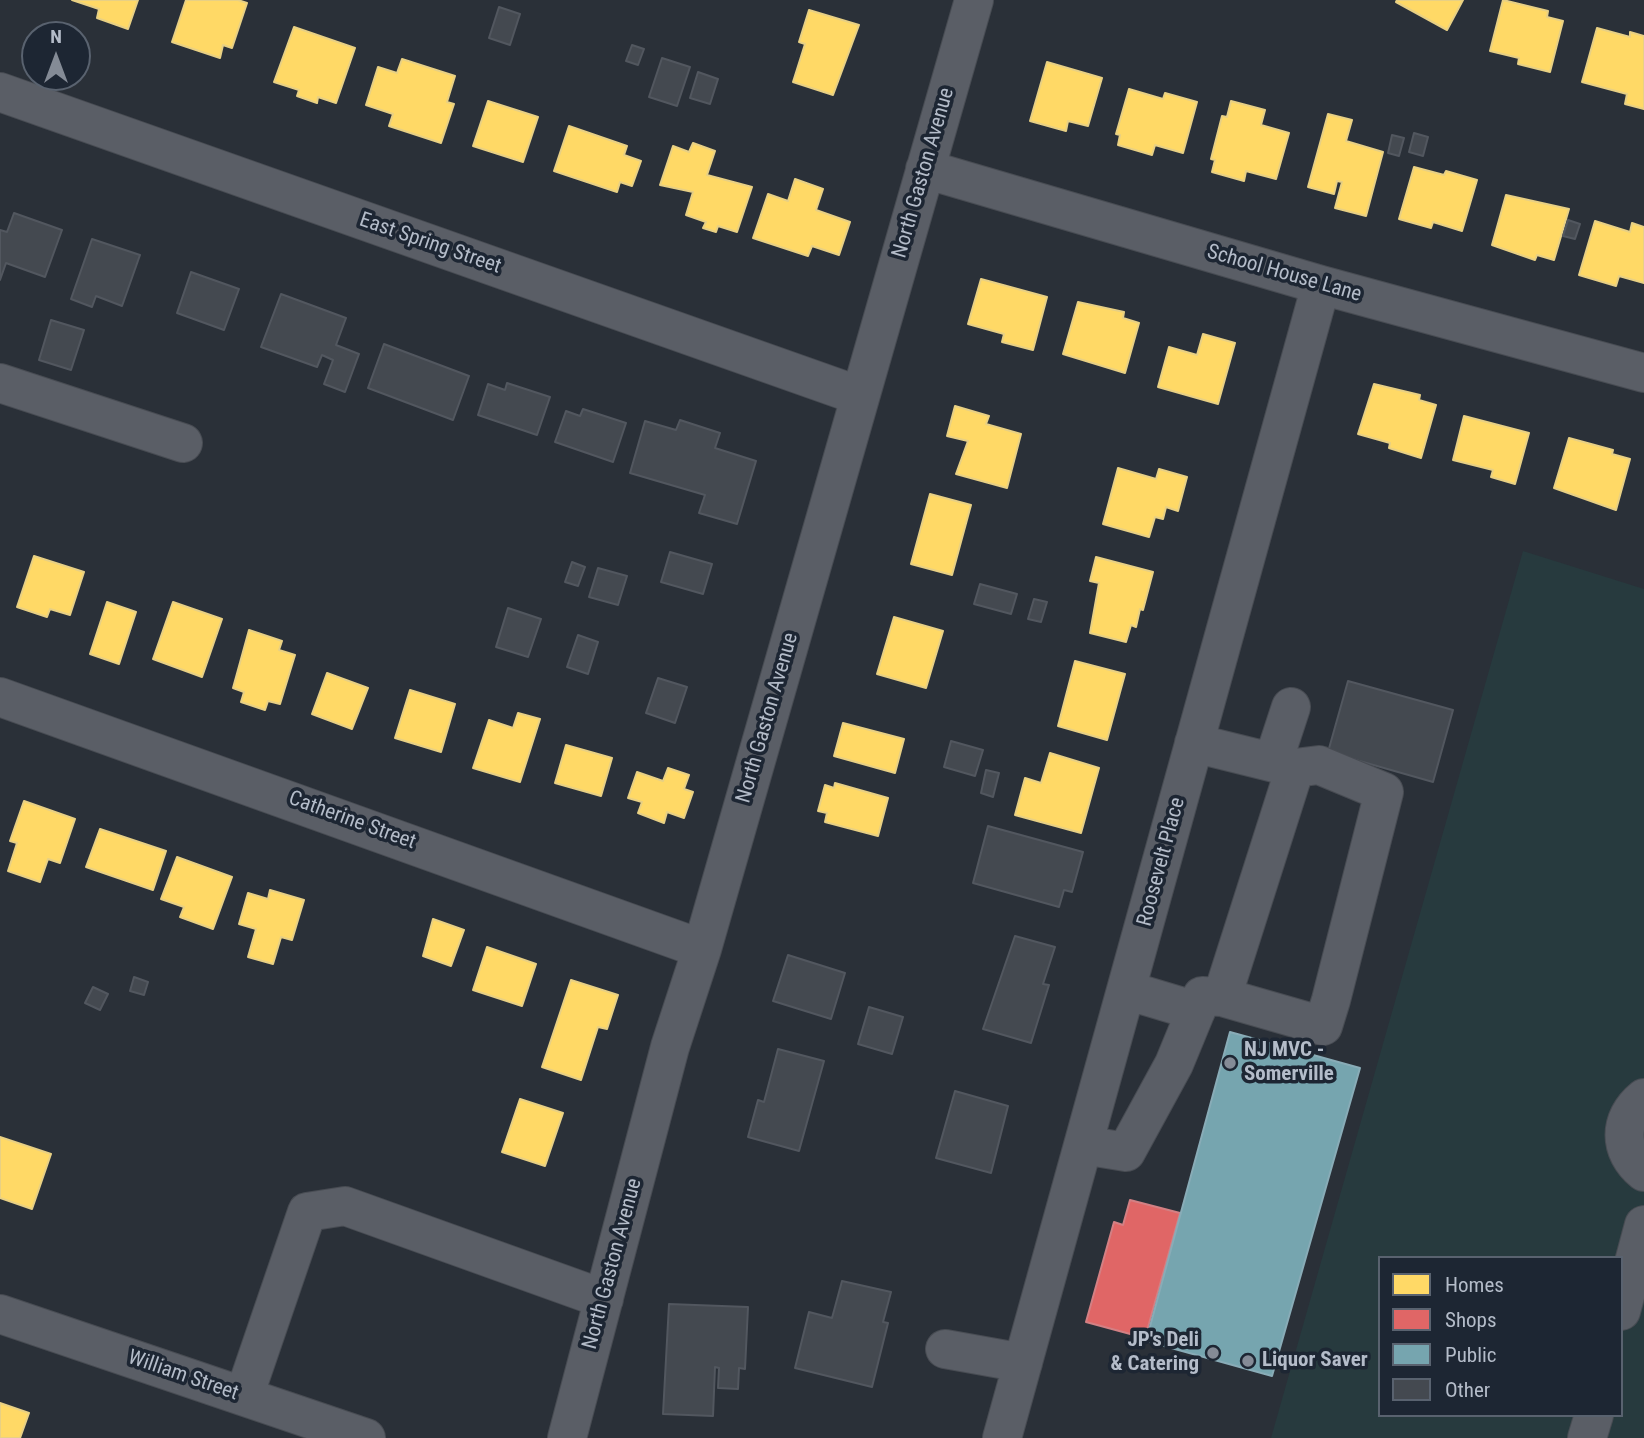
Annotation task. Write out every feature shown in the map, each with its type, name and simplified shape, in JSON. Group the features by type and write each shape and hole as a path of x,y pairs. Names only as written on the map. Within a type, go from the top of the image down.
{"street":[{"name":"North Gaston Avenue","path":"567,1438 670,1047 702,949 974,0"},
{"name":"East Spring Street","path":"0,92 860,396"},
{"name":"School House Lane","path":"925,169 1321,285 1644,373"},
{"name":"Roosevelt Place","path":"1002,1438 1321,285"},
{"path":"0,383 183,443"},
{"name":"Catherine Street","path":"0,697 702,949"},
{"path":"1083,1145 1126,1152 1209,1004 1284,765 1291,707"},
{"path":"1126,990 1323,1026 1384,792 1319,765 1284,765 1194,743"},
{"path":"1644,1098 1626,1119 1624,1134 1632,1162 1644,1172"},
{"path":"244,1396 307,1212 345,1206 604,1299"},
{"path":"1623,1304 1644,1225"},
{"name":"William Street","path":"0,1314 366,1438"},
{"path":"945,1349 1023,1363"},
{"path":"1587,1438 1593,1417"}],"green space":[{"path":"1523,551 1644,589 1644,1438 1271,1438"}],"building: Homes":[{"path":"72,0 138,0 128,29 97,18 99,9"},
{"path":"186,0 238,0 247,3 232,48 223,45 220,58 172,42"},
{"path":"1463,0 1447,30 1396,2"},
{"path":"1503,0 1548,11 1547,17 1563,21 1550,72 1518,64 1519,58 1490,51"},
{"path":"809,10 859,25 833,95 793,82 805,44 799,42"},
{"path":"294,27 355,48 336,103 318,97 317,103 297,96 299,90 274,82"},
{"path":"1597,28 1630,37 1630,32 1644,36 1644,109 1625,104 1627,94 1582,82"},
{"path":"402,59 455,76 447,102 454,104 441,143 389,126 393,114 366,105 378,67 397,73"},
{"path":"1047,62 1102,78 1088,126 1068,121 1066,131 1030,121"},
{"path":"1129,89 1163,99 1165,93 1197,102 1183,153 1155,145 1152,155 1118,145 1120,135 1116,134"},
{"path":"488,101 538,117 523,162 473,146"},
{"path":"1231,101 1265,110 1261,125 1289,133 1276,179 1246,171 1244,181 1212,172 1215,160 1211,159 1222,116 1227,117"},
{"path":"1328,114 1352,120 1346,141 1383,152 1366,216 1335,208 1342,182 1337,181 1334,194 1308,187"},
{"path":"569,126 627,146 624,155 641,161 632,186 620,182 617,192 554,171"},
{"path":"693,143 715,151 707,175 752,187 737,232 718,226 716,232 703,228 706,222 686,215 693,192 660,185 673,146 689,152"},
{"path":"1414,167 1444,175 1446,171 1477,180 1462,231 1433,222 1431,228 1399,219"},
{"path":"795,179 823,189 816,210 850,222 839,255 812,246 808,256 753,238 768,194 788,201"},
{"path":"1506,195 1569,209 1554,260 1537,255 1535,260 1492,245"},
{"path":"1595,221 1630,232 1632,223 1644,227 1644,283 1619,276 1616,286 1579,275"},
{"path":"981,279 1047,297 1033,350 1002,342 1004,334 968,324"},
{"path":"1078,302 1124,312 1123,318 1139,323 1125,373 1063,354"},
{"path":"1203,334 1235,343 1218,404 1158,387 1169,347 1197,355"},
{"path":"1374,384 1420,395 1419,400 1436,405 1421,458 1389,448 1390,443 1358,434"},
{"path":"955,406 989,416 986,424 1021,434 1007,488 956,474 968,441 947,436"},
{"path":"1464,416 1529,433 1515,484 1491,477 1493,470 1453,460"},
{"path":"1569,438 1613,450 1612,454 1630,459 1616,510 1554,488"},
{"path":"1118,468 1156,479 1159,469 1187,477 1178,511 1166,507 1163,519 1155,517 1149,537 1103,524"},
{"path":"930,494 971,505 952,575 911,564"},
{"path":"34,556 84,572 70,615 50,609 47,617 17,607"},
{"path":"1096,557 1153,572 1143,610 1140,609 1136,627 1131,625 1126,642 1090,633 1099,583 1090,581"},
{"path":"107,602 136,612 119,664 90,654"},
{"path":"173,602 222,619 202,677 153,659"},
{"path":"894,617 943,631 926,688 877,674"},
{"path":"249,630 282,641 279,650 295,655 280,704 268,701 265,710 241,702 244,692 233,688"},
{"path":"1075,661 1125,674 1107,740 1058,726"},
{"path":"327,673 368,688 352,729 312,714"},
{"path":"410,690 455,704 441,752 395,738"},
{"path":"518,713 540,719 520,782 473,768 489,720 513,728"},
{"path":"843,723 904,739 895,773 834,756"},
{"path":"566,745 612,758 601,796 555,783"},
{"path":"1050,753 1099,768 1081,833 1015,815 1025,778 1041,783"},
{"path":"668,768 689,775 684,789 693,792 684,818 667,812 664,823 638,813 642,802 628,798 637,772 663,781"},
{"path":"835,783 888,798 878,836 825,822 827,813 818,811 825,785 834,788"},
{"path":"24,801 75,819 60,863 48,859 40,882 8,871 17,843 10,841"},
{"path":"100,829 166,851 153,890 86,867"},
{"path":"177,857 232,877 213,929 180,917 184,907 161,899"},
{"path":"270,890 304,900 292,940 281,937 273,964 248,957 256,929 239,924 248,893 268,899"},
{"path":"433,919 464,930 451,966 423,956"},
{"path":"487,947 536,964 522,1006 473,990"},
{"path":"571,980 618,995 607,1029 598,1027 581,1080 542,1067"},
{"path":"520,1099 563,1113 545,1166 502,1152"},
{"path":"0,1137 51,1154 32,1209 0,1198"},
{"path":"0,1403 29,1413 20,1438 0,1438"}],"building: Shops":[{"path":"1130,1200 1180,1213 1145,1338 1086,1322 1114,1222 1123,1225"}],"building: Public":[{"path":"1230,1032 1360,1068 1272,1376 1146,1341"}],"building: Other":[{"path":"499,7 520,14 510,45 489,38"},
{"path":"632,45 644,49 638,65 626,61"},
{"path":"662,58 690,67 677,106 649,97"},
{"path":"698,72 718,79 710,104 690,98"},
{"path":"1414,133 1428,137 1423,156 1409,152"},
{"path":"1392,135 1404,138 1399,156 1388,153"},
{"path":"14,213 62,230 45,277 6,263 0,280 0,230 7,232"},
{"path":"1568,220 1580,224 1575,239 1563,236"},
{"path":"92,239 140,255 122,306 96,296 92,307 71,299"},
{"path":"191,272 239,289 224,330 177,313"},
{"path":"281,294 346,318 336,345 359,354 345,392 324,384 333,360 322,355 317,367 261,347"},
{"path":"51,320 84,330 71,370 39,360"},
{"path":"384,344 469,376 453,420 368,388"},
{"path":"507,383 550,397 537,435 478,415 488,384 505,390"},
{"path":"583,409 626,423 613,462 555,442 566,411 580,416"},
{"path":"680,420 720,433 715,448 756,461 737,524 699,513 705,495 630,473 645,421 676,430"},
{"path":"670,552 712,564 703,594 661,582"},
{"path":"572,562 585,567 578,586 565,582"},
{"path":"598,568 627,576 618,605 589,597"},
{"path":"980,584 1017,594 1011,614 974,604"},
{"path":"1034,599 1047,602 1041,622 1028,619"},
{"path":"508,608 541,619 528,657 496,647"},
{"path":"578,635 598,642 588,674 567,667"},
{"path":"658,678 687,687 675,723 646,713"},
{"path":"1348,681 1453,710 1433,782 1328,752"},
{"path":"951,741 983,750 975,776 944,767"},
{"path":"986,770 999,773 993,797 981,793"},
{"path":"988,826 1083,852 1072,892 1064,890 1059,907 973,883"},
{"path":"1015,936 1055,947 1043,984 1049,985 1031,1043 983,1029"},
{"path":"788,955 845,973 831,1019 773,1001"},
{"path":"134,977 148,982 144,995 130,991"},
{"path":"93,987 108,994 100,1010 85,1003"},
{"path":"869,1007 903,1017 892,1054 858,1044"},
{"path":"778,1049 824,1061 799,1151 748,1137 758,1100 764,1102"},
{"path":"955,1091 1008,1106 991,1173 936,1158"},
{"path":"842,1281 891,1292 883,1322 888,1323 872,1387 795,1368 809,1312 832,1318"},
{"path":"669,1304 748,1307 745,1369 739,1368 738,1389 718,1388 719,1368 715,1367 713,1416 663,1414"}],"place":[{"name":"NJ MVC - Somerville","path":"1230,1063"},
{"name":"JP's Deli & Catering","path":"1213,1353"},
{"name":"Liquor Saver","path":"1248,1361"}]}
